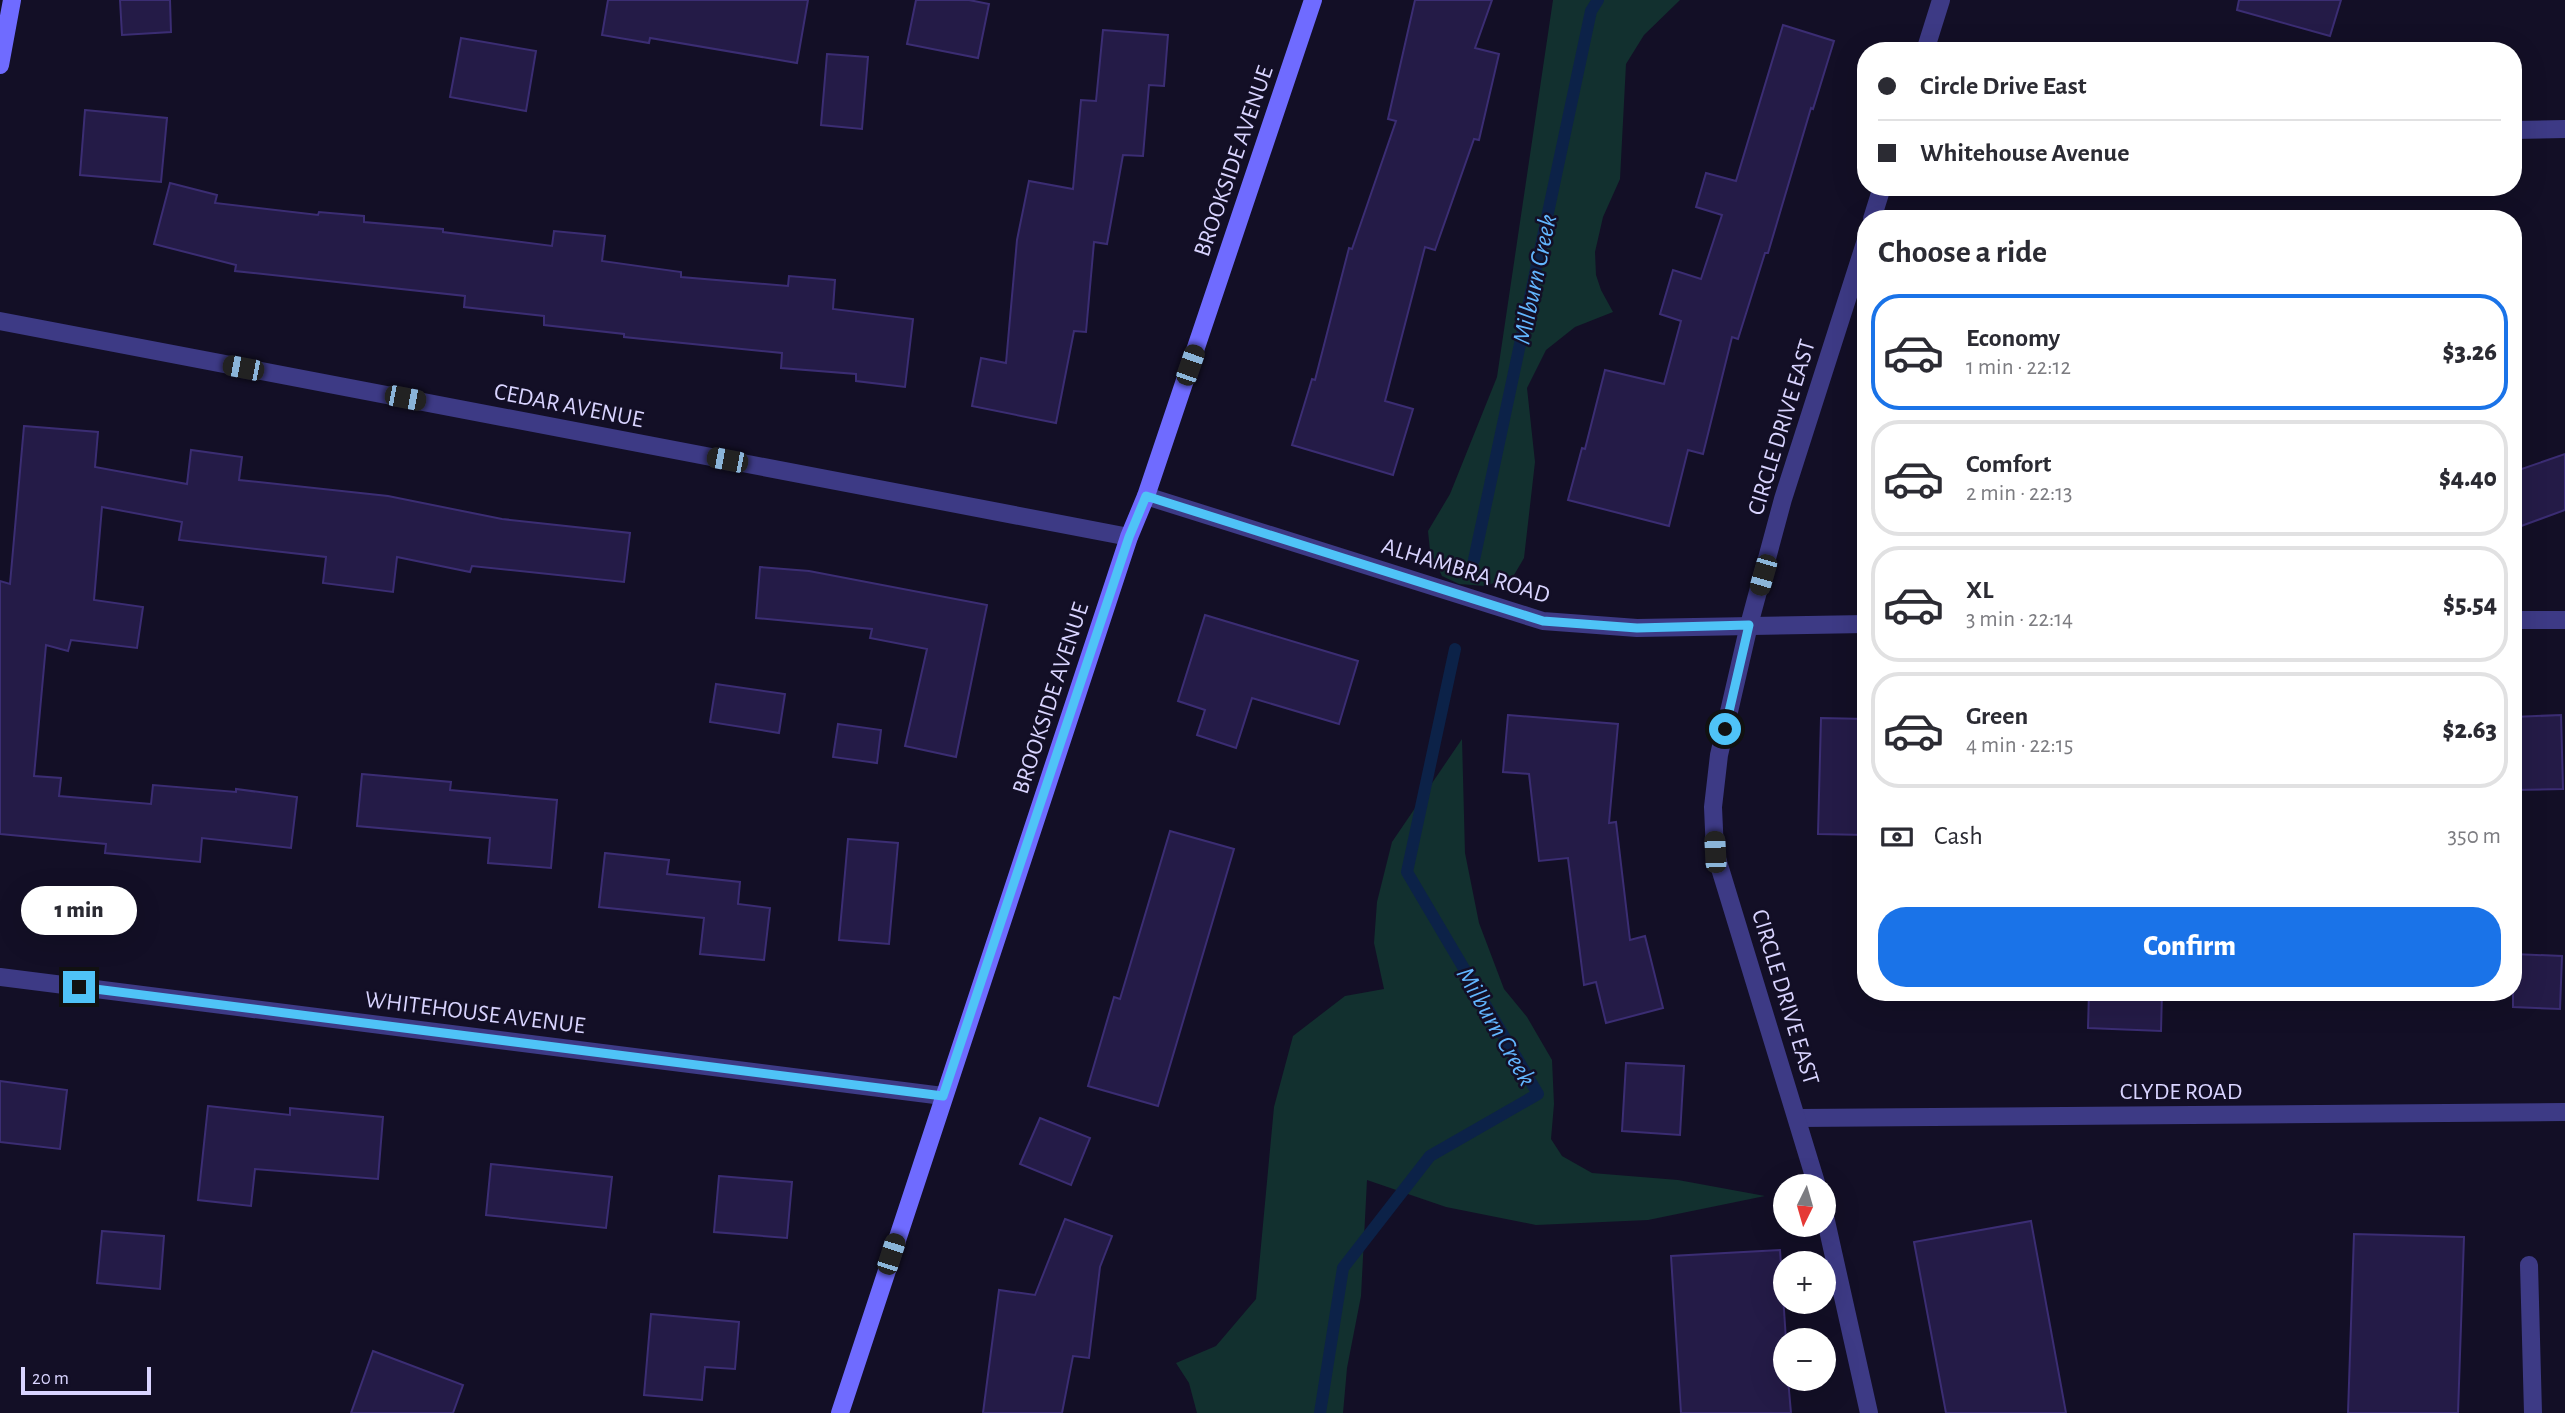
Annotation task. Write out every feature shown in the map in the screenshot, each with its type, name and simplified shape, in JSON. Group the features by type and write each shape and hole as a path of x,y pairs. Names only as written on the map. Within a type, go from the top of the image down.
{"main road":[{"path":"0,65 12,0"},
{"name":"BROOKSIDE AVENUE","path":"840,1413 1129,537 1146,496 1313,0"}],"street":[{"path":"1929,42 1941,0"},
{"path":"2522,130 2565,129"},
{"name":"CIRCLE DRIVE EAST","path":"1814,1174 1715,852 1713,807 1719,755 1749,625 1783,499 1857,268"},
{"name":"CEDAR AVENUE","path":"0,321 1129,537"},
{"name":"ALHAMBRA ROAD","path":"1146,496 1543,621 1637,628 1857,624"},
{"path":"2522,620 2565,620"},
{"name":"WHITEHOUSE AVENUE","path":"0,977 943,1096"},
{"name":"CLYDE ROAD","path":"1798,1118 2565,1112"},
{"path":"1830,1237 1869,1413"},
{"path":"2529,1265 2533,1413"}],"green space":[{"path":"1553,0 1680,0 1644,35 1626,64 1620,179 1603,217 1595,252 1596,275 1613,312 1575,327 1546,350 1527,388 1535,462 1524,558 1514,575 1486,586 1459,584 1442,576 1430,551 1428,531 1450,494 1497,377"},
{"path":"1462,739 1465,853 1479,923 1504,989 1527,1017 1552,1060 1554,1104 1551,1139 1562,1156 1592,1173 1678,1180 1765,1196 1648,1220 1536,1225 1446,1207 1367,1180 1361,1296 1347,1368 1343,1413 1197,1413 1189,1383 1176,1363 1216,1346 1256,1299 1274,1107 1293,1036 1345,996 1384,989 1374,943 1377,902 1392,842"}],"building":[{"path":"120,0 170,0 171,32 122,35"},
{"path":"608,0 808,0 797,63 650,38 649,43 602,35"},
{"path":"916,0 969,0 989,4 978,58 907,44"},
{"path":"1415,0 1492,0 1475,48 1499,54 1479,140 1474,139 1435,250 1425,247 1385,401 1413,409 1393,475 1292,445 1312,379 1315,380 1349,248 1352,249 1396,121 1388,119"},
{"path":"2239,0 2341,0 2330,36 2237,10"},
{"path":"1783,25 1834,41 1768,253 1765,253 1738,339 1732,337 1703,454 1688,450 1669,526 1568,500 1582,448 1585,449 1605,370 1664,384 1681,321 1660,314 1673,270 1701,279 1722,215 1696,207 1706,173 1736,181"},
{"path":"1103,30 1168,35 1164,86 1149,85 1143,156 1123,155 1107,244 1094,242 1086,332 1074,331 1056,423 972,406 981,358 1006,363 1017,240 1029,181 1073,189 1081,100 1096,101"},
{"path":"461,38 536,51 526,111 450,97"},
{"path":"827,54 868,57 862,129 821,125"},
{"path":"85,110 167,118 161,182 80,175"},
{"path":"170,183 217,195 215,203 318,215 319,212 364,216 364,222 443,229 443,232 552,246 554,231 605,236 602,261 681,272 681,277 788,286 789,276 835,280 833,309 913,319 905,387 856,381 856,374 781,368 782,353 624,337 624,334 544,325 544,316 464,307 465,296 235,271 236,265 154,244"},
{"path":"24,426 98,432 95,467 187,484 191,450 242,457 239,480 388,496 502,519 630,533 624,582 472,566 470,572 397,557 393,592 323,583 326,557 179,540 182,522 102,507 94,600 143,607 137,648 71,640 68,651 46,645 34,776 61,778 59,796 151,804 153,785 236,792 236,789 297,797 291,848 202,838 200,862 105,853 106,844 0,834 0,581 10,584"},
{"path":"2565,454 2565,510 2522,526 2522,469"},
{"path":"760,567 809,571 987,605 956,757 905,746 927,649 870,638 872,629 756,618"},
{"path":"1205,615 1358,661 1339,724 1252,698 1236,748 1197,735 1205,710 1178,701"},
{"path":"716,684 785,694 779,733 710,722"},
{"path":"1508,715 1618,724 1609,823 1616,822 1630,940 1645,936 1663,1008 1606,1023 1596,982 1584,985 1568,858 1539,861 1529,774 1503,772"},
{"path":"2561,715 2563,789 2522,790 2522,717"},
{"path":"1821,718 1857,719 1857,835 1818,834"},
{"path":"838,724 881,730 877,763 833,757"},
{"path":"362,774 451,782 450,790 557,800 551,868 488,863 490,838 357,826"},
{"path":"1170,831 1234,849 1158,1106 1088,1086 1114,997 1120,999"},
{"path":"848,839 898,843 889,944 839,940"},
{"path":"605,853 669,860 667,874 740,882 738,904 770,908 764,960 700,954 704,918 599,907"},
{"path":"2522,954 2562,956 2560,1009 2513,1007 2513,1001 2522,1001"},
{"path":"2089,1001 2162,1001 2161,1031 2088,1028"},
{"path":"1626,1063 1684,1066 1680,1135 1622,1131"},
{"path":"0,1081 67,1090 60,1149 0,1142"},
{"path":"208,1106 290,1115 290,1108 383,1117 378,1179 255,1169 251,1206 198,1200"},
{"path":"1040,1118 1090,1138 1071,1185 1020,1164"},
{"path":"491,1164 612,1177 606,1228 486,1215"},
{"path":"719,1176 792,1182 787,1238 714,1232"},
{"path":"1065,1219 1112,1236 1100,1267 1089,1358 1073,1356 1062,1413 983,1413 999,1290 1035,1295"},
{"path":"2031,1221 2066,1413 1946,1413 1914,1242"},
{"path":"102,1231 164,1236 160,1289 97,1283"},
{"path":"2354,1234 2464,1237 2458,1413 2348,1413"},
{"path":"1780,1250 1773,1251 1773,1314 1784,1314 1785,1328 1773,1328 1773,1391 1789,1391 1791,1413 1681,1413 1671,1256"},
{"path":"651,1314 739,1322 735,1369 705,1367 702,1400 644,1395"},
{"path":"373,1351 463,1385 453,1413 351,1413"}],"waterway":[{"name":"Milburn Creek","path":"1474,560 1591,11 1598,0"},
{"name":"Milburn Creek","path":"1320,1413 1343,1268 1430,1156 1538,1094 1407,872 1455,649"}],"route":[{"path":"79,987 943,1096 1129,537 1146,496 1543,621 1637,628 1749,625 1725,729"}]}
